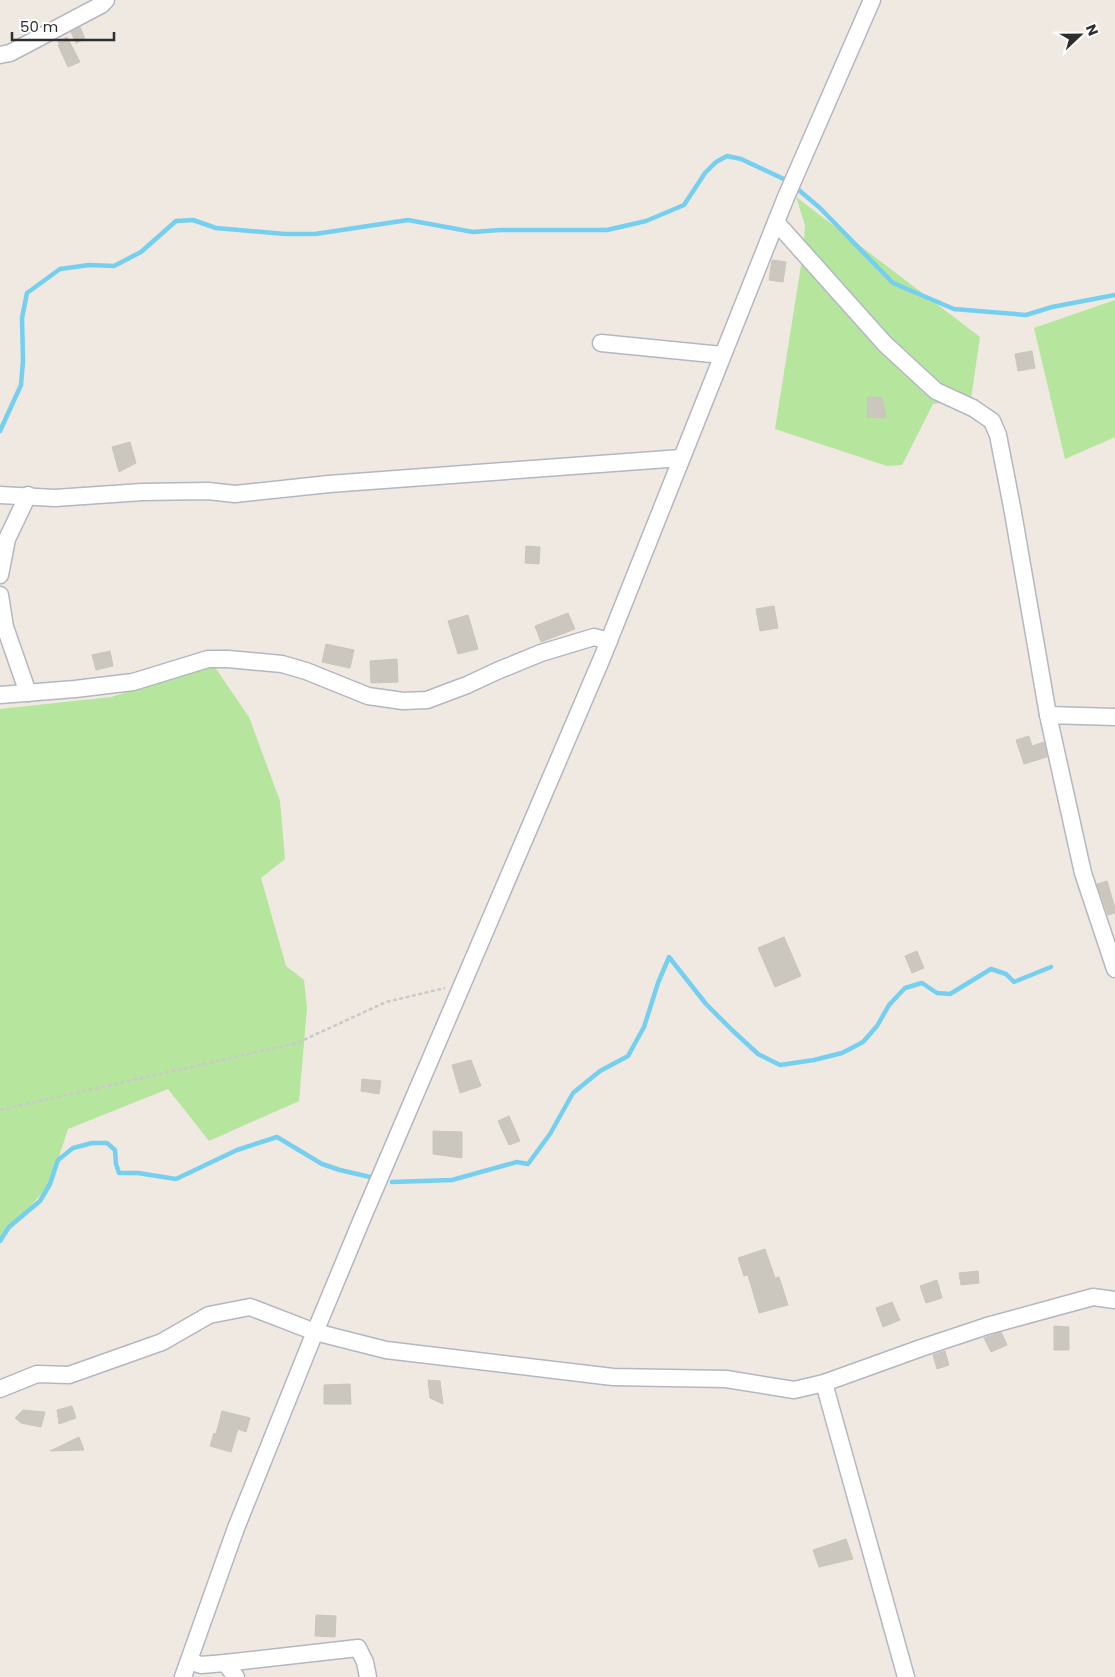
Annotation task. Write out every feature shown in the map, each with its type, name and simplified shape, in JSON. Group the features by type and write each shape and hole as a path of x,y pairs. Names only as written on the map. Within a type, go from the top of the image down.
{"street":[{"path":"0,55 10,53 26,45 100,6 106,0"},
{"path":"183,1677 236,1528 362,1219 609,641 797,169 872,0"},
{"path":"776,222 885,344 936,391 973,408 992,421 998,435 1012,507 1048,715 1084,872 1115,970"},
{"path":"601,344 722,355"},
{"path":"0,495 28,495 55,498 142,492 208,491 235,494 330,484 681,458"},
{"path":"0,575 7,539 28,495"},
{"path":"0,595 4,627 28,693"},
{"path":"0,695 75,690 133,682 208,659 228,659 282,664 368,696 403,701 427,700 466,685 497,670 541,654 594,637 609,641"},
{"path":"1048,715 1115,717"},
{"path":"0,1389 37,1374 69,1375 162,1342 209,1315 250,1307 316,1332 386,1350 613,1377 726,1379 794,1390 824,1383 987,1326 1093,1297 1115,1300"},
{"path":"824,1383 906,1677"},
{"path":"189,1661 201,1665 358,1648 365,1662 368,1677"},
{"path":"225,1663 236,1677"}],"path":[{"path":"0,1110 298,1043 386,1002 444,988 460,991"}],"green space":[{"path":"796,197 980,337 971,399 933,404 902,465 887,466 775,429 803,253 805,225"},
{"path":"1115,300 1115,437 1065,459 1034,328"},
{"path":"214,666 249,717 280,801 285,859 261,878 286,966 304,980 307,1008 299,1101 209,1141 168,1089 68,1129 50,1184 0,1241 0,709 111,697"}],"building":[{"path":"80,27 85,39 76,43 71,32"},
{"path":"67,37 80,62 68,67 58,45 60,45 58,42"},
{"path":"772,260 786,262 783,282 769,280"},
{"path":"1032,351 1035,368 1018,371 1015,354"},
{"path":"868,397 882,398 886,418 867,417"},
{"path":"130,442 136,463 119,472 112,447"},
{"path":"526,546 540,547 539,564 525,563"},
{"path":"774,606 778,628 760,631 756,609"},
{"path":"568,613 575,629 541,642 535,626"},
{"path":"468,615 478,649 458,654 448,621"},
{"path":"326,644 354,650 350,668 322,662"},
{"path":"110,651 113,666 96,670 92,655"},
{"path":"397,659 398,682 371,683 370,661"},
{"path":"1029,736 1032,746 1044,742 1047,757 1024,764 1016,740"},
{"path":"1107,881 1115,908 1115,913 1108,915 1097,884"},
{"path":"784,937 801,976 775,987 758,948"},
{"path":"917,951 924,968 912,973 905,956"},
{"path":"471,1060 481,1086 460,1093 452,1065"},
{"path":"362,1079 381,1081 379,1094 361,1091"},
{"path":"509,1116 520,1141 509,1145 498,1121"},
{"path":"433,1131 462,1132 462,1158 433,1154"},
{"path":"765,1249 775,1278 779,1277 788,1305 759,1313 748,1275 744,1276 738,1258"},
{"path":"978,1271 979,1283 961,1285 959,1273"},
{"path":"937,1280 942,1298 926,1303 920,1286"},
{"path":"892,1302 900,1320 883,1327 876,1308"},
{"path":"1054,1326 1069,1327 1069,1350 1054,1350"},
{"path":"1001,1332 1007,1345 991,1352 984,1338"},
{"path":"945,1351 949,1365 937,1369 933,1355"},
{"path":"428,1380 440,1381 443,1404 430,1398"},
{"path":"350,1384 351,1404 324,1404 324,1385"},
{"path":"72,1406 76,1418 59,1424 57,1410"},
{"path":"23,1410 45,1412 41,1427 21,1423 15,1418"},
{"path":"222,1411 250,1418 246,1432 238,1429 231,1452 210,1446 214,1433 216,1434"},
{"path":"79,1437 84,1450 50,1451"},
{"path":"846,1539 853,1559 819,1567 813,1550"},
{"path":"316,1615 336,1616 335,1637 315,1636"}],"waterway":[{"path":"0,431 21,385 23,361 22,318 27,293 60,269 89,265 114,266 141,252 176,221 193,220 216,228 285,234 315,234 408,220 473,232 500,230 607,230 646,221 684,205 705,173 716,162 727,156 741,159 788,181"},
{"path":"794,186 820,208 893,283 954,309 1026,315 1052,307 1115,295"},
{"path":"392,1182 452,1180 517,1162 528,1164 550,1134 573,1093 600,1071 628,1056 644,1027 658,983 669,957 706,1004 732,1030 758,1054 780,1065 814,1060 842,1053 863,1042 877,1026 889,1005 905,988 922,983 937,993 950,994 991,969 1006,974 1014,982 1051,967"},
{"path":"0,1241 9,1227 40,1201 50,1184 58,1160 73,1148 92,1143 107,1143 115,1150 119,1173 138,1173 176,1179 237,1150 277,1137 322,1164 370,1177"}]}
